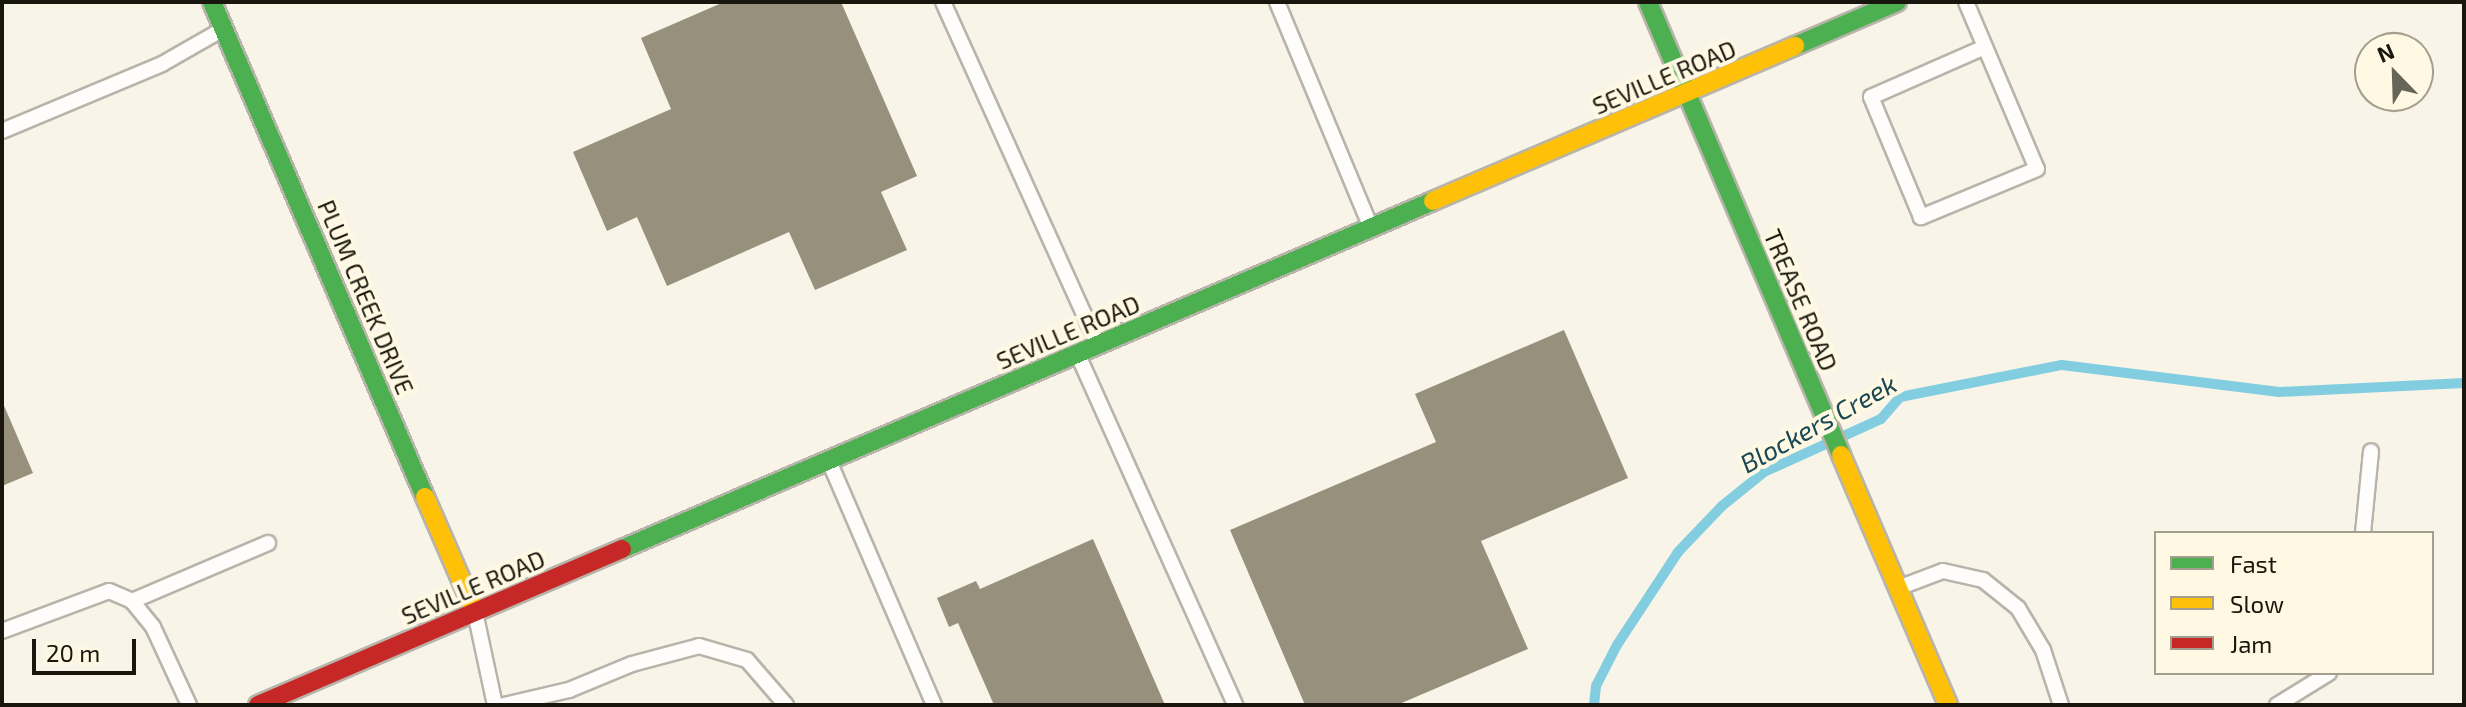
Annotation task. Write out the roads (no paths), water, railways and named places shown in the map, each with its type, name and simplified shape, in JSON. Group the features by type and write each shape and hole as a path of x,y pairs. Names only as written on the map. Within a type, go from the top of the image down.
{"street":[{"name":"PLUM CREEK DRIVE","path":"212,2 475,612"},
{"name":"TREASE ROAD","path":"1648,2 1948,705"},
{"name":"SEVILLE ROAD","path":"258,705 1897,2"}],"lane":[{"path":"943,2 1098,345"},
{"path":"1277,2 1371,229"},
{"path":"1966,2 2037,169 1921,217 1871,97 1985,47"},
{"path":"2,131 162,64 223,29"},
{"path":"1077,355 1235,705"},
{"path":"2363,531 2371,451"},
{"path":"829,461 934,705"},
{"path":"132,601 268,543"},
{"path":"1898,588 1943,571 1983,580 2018,608 2043,650 2061,705"},
{"path":"2,631 109,591 132,601 153,627 189,705"},
{"path":"475,612 495,705"},
{"path":"504,705 569,690 632,664 699,646 747,660 786,705"},
{"path":"2277,705 2326,675"}],"waterway":[{"name":"Blockers Creek","path":"1594,705 1596,686 1617,645 1678,552 1722,506 1764,472 1881,419 1900,397 2062,365 2279,392 2464,383"}]}
